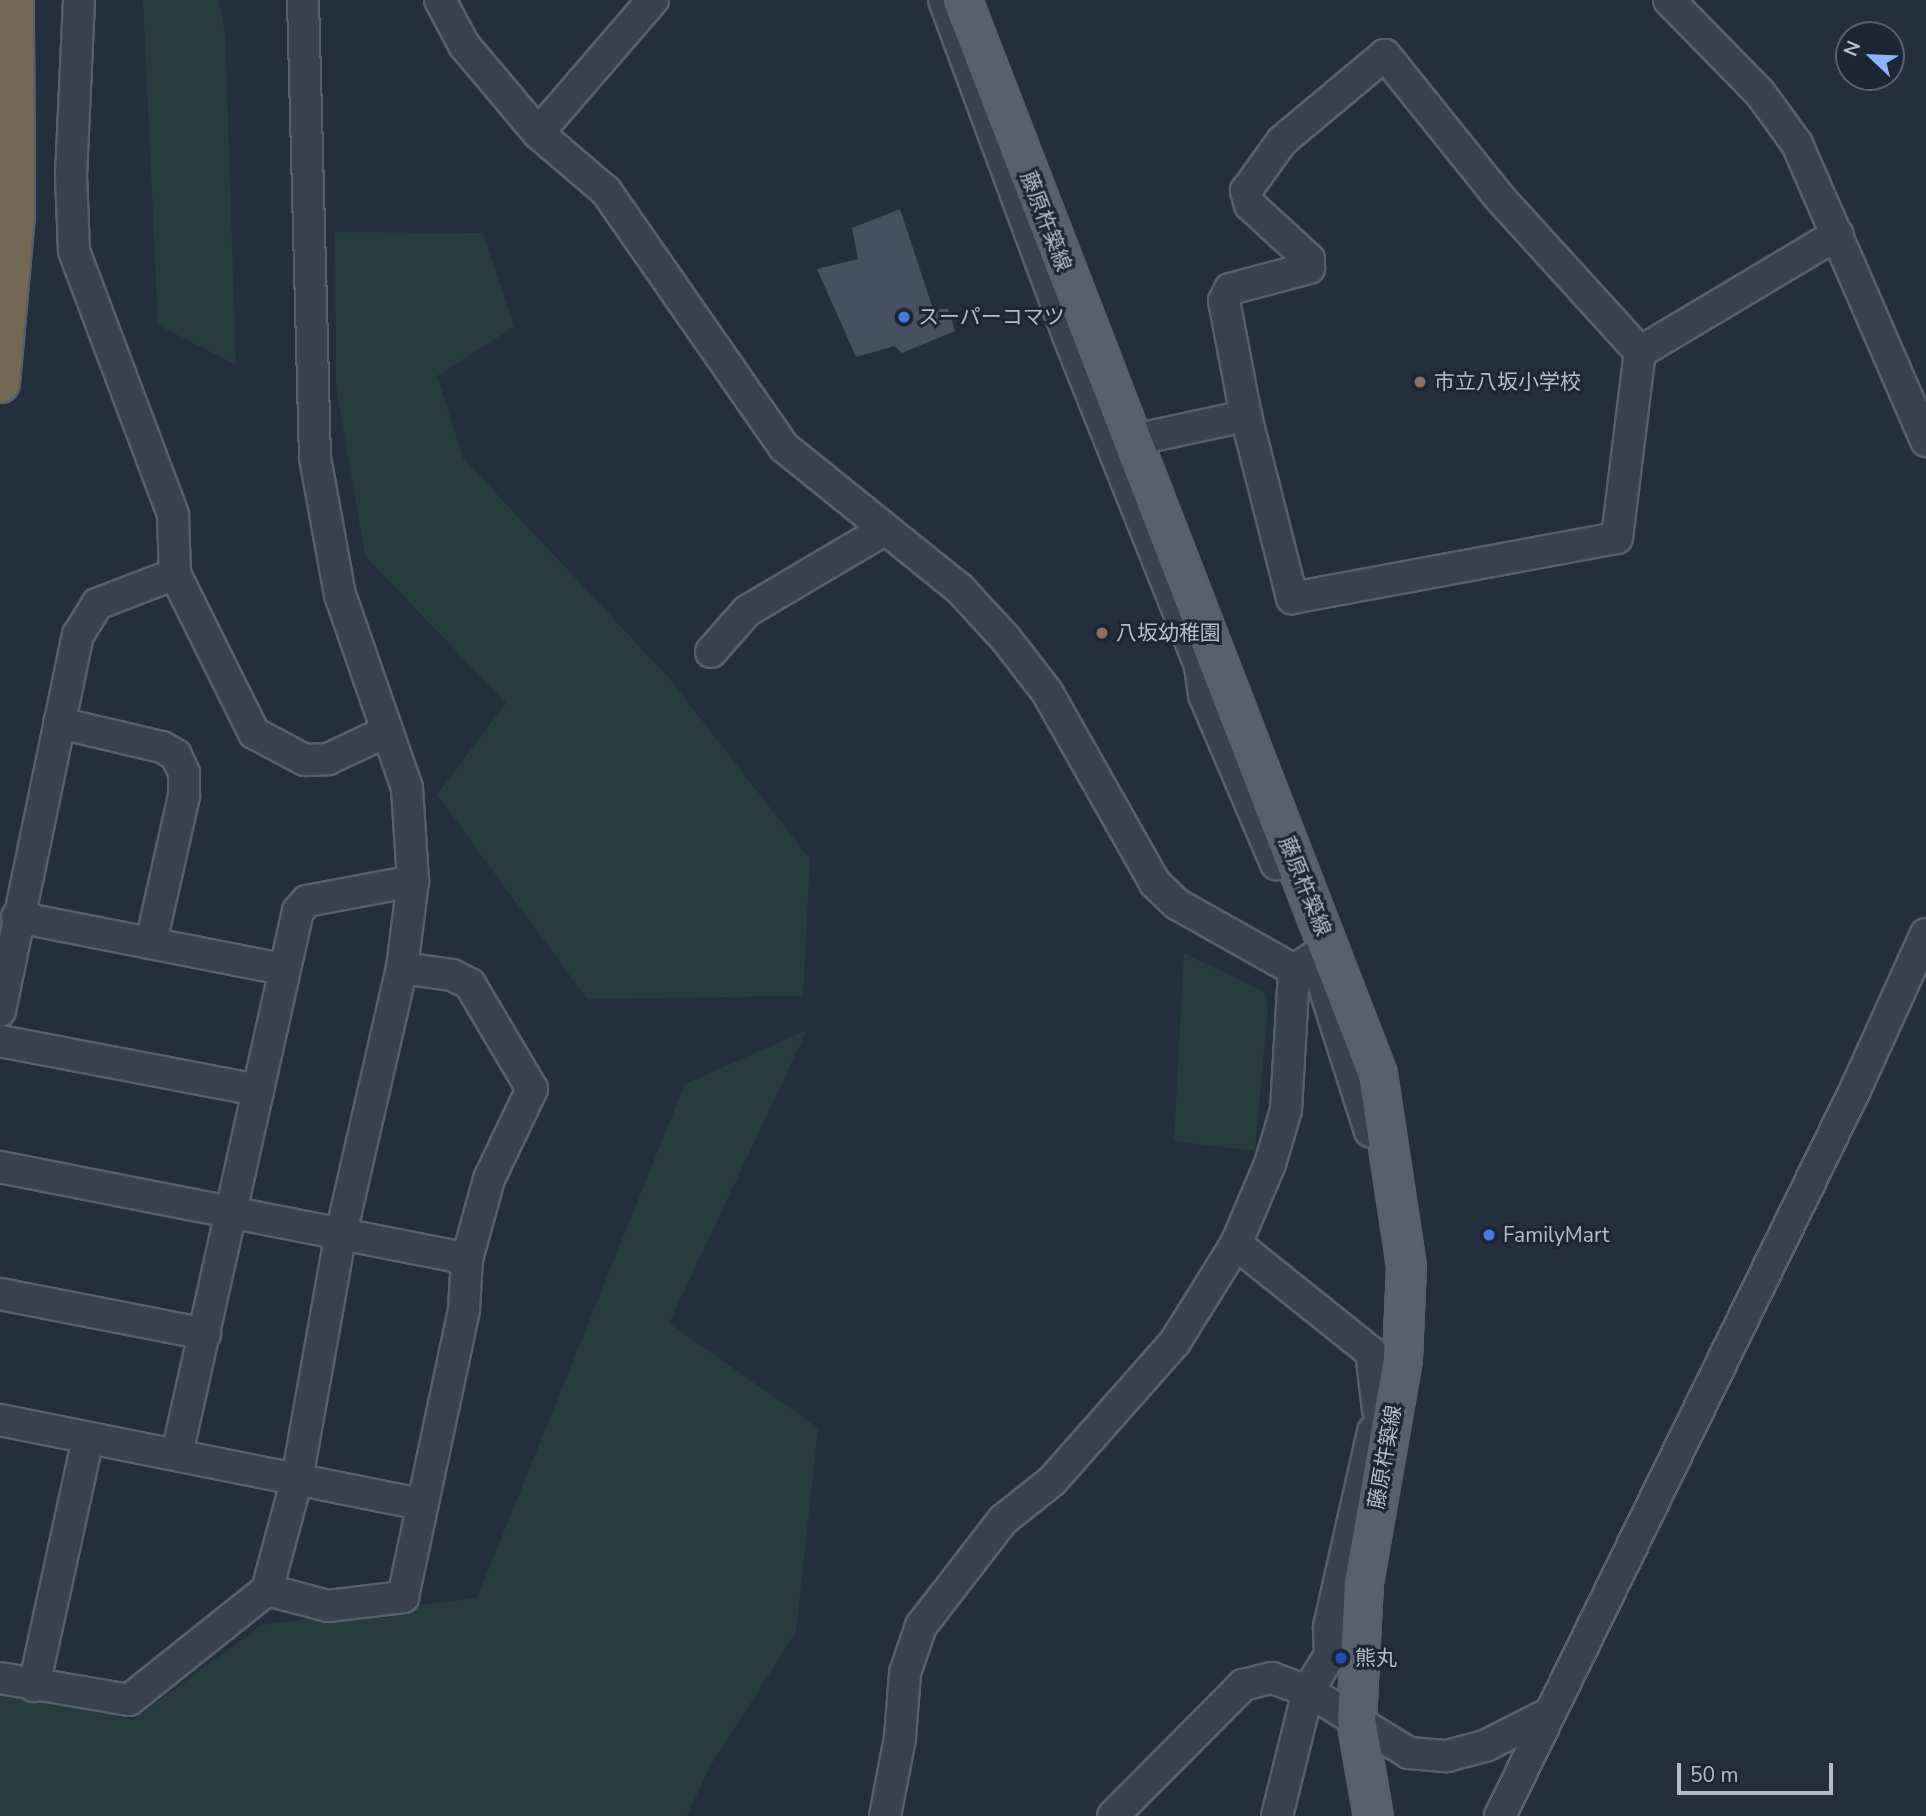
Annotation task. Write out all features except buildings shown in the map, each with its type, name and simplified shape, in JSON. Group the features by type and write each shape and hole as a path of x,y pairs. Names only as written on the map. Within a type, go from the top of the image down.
{"highway":[{"path":"0,383 15,202 14,0"}],"main road":[{"name":"藤原杵築線","path":"962,0 1129,441 1313,958 1377,1074 1406,1266 1402,1359 1363,1582 1351,1718 1373,1816"}],"street":[{"path":"79,0 71,174 74,251 173,516 175,573 254,733 304,760 328,759 386,732"},
{"path":"0,1678 34,1686 129,1700 267,1590 297,1479 340,1238 402,968 413,881 407,788 340,595 315,457 303,0"},
{"path":"440,0 464,45 538,133 606,191 784,447 959,588 1039,681 1155,883 1177,904 1313,958"},
{"path":"538,133 653,0"},
{"path":"944,0 1069,338 1200,666 1204,695 1313,958 1362,1095 1384,1202 1396,1300 1393,1366 1378,1410 1329,1628 1330,1655 1308,1691 1277,1816"},
{"path":"1669,0 1760,93 1782,124 1838,234 1926,442"},
{"path":"1384,55 1499,197 1640,352 1617,538 1292,598 1246,416 1224,301 1230,289 1308,268 1309,259 1250,205 1246,191 1282,141 1384,55"},
{"path":"1640,352 1838,234"},
{"path":"1129,441 1246,416"},
{"path":"711,652 747,611 884,530"},
{"path":"0,1011 17,917 78,635 97,604 175,573"},
{"path":"59,723 162,747 176,755 184,773 184,796 151,943"},
{"path":"177,1454 233,1213 282,969 298,911 307,901 413,881"},
{"path":"17,917 282,969"},
{"path":"1500,1816 1856,1088 1926,934"},
{"path":"885,1816 900,1738 905,1673 921,1626 1003,1520 1052,1480 1175,1342 1236,1244 1270,1164 1286,1110 1313,958"},
{"path":"267,1590 328,1606 403,1597 419,1504 464,1309 467,1259 489,1179 532,1089 470,985 452,975 402,968"},
{"path":"0,1041 258,1090"},
{"path":"0,1167 233,1213 340,1238 467,1259"},
{"path":"1236,1244 1371,1352 1378,1410"},
{"path":"0,1294 205,1334"},
{"path":"0,1420 419,1504"},
{"path":"34,1686 88,1439"},
{"path":"1113,1816 1243,1685 1272,1678 1308,1691 1409,1753 1447,1756 1485,1746 1548,1714"},
{"path":"1351,1718 1359,1816"}],"green space":[{"path":"143,0 218,0 225,32 236,365 158,325"},
{"path":"335,232 483,233 514,327 437,376 463,458 669,678 810,859 803,996 587,999 437,795 506,703 365,556 336,386"},
{"path":"1184,953 1264,992 1268,1007 1255,1151 1174,1141"},
{"path":"807,1030 669,1323 818,1428 796,1632 709,1768 687,1816 0,1816 0,1689 133,1720 261,1625 477,1598 685,1084"}],"place":[{"name":"スーパーコマツ","path":"904,317"},
{"name":"市立八坂小学校","path":"1420,382"},
{"name":"八坂幼稚園","path":"1102,633"},
{"name":"FamilyMart","path":"1489,1235"},
{"name":"熊丸","path":"1341,1658"}]}
